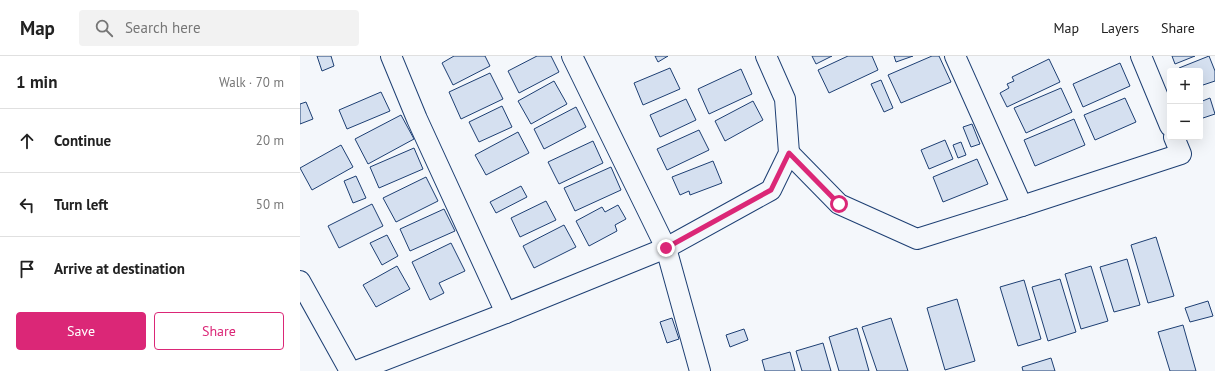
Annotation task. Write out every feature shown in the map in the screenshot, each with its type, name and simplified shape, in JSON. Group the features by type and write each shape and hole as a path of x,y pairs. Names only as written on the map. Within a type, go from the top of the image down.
{"street":[{"path":"391,56 417,119 506,313"},
{"path":"572,56 666,248 700,371"},
{"path":"356,371 506,313 666,248 771,190 789,153 785,99 766,56"},
{"path":"955,56 1022,206"},
{"path":"1141,56 1167,119"},
{"path":"789,153 839,204 917,239 1181,154 1175,140"},
{"path":"300,281 350,371"}],"building":[{"path":"317,56 331,56 334,66 322,71"},
{"path":"454,56 485,56 490,66 453,85 442,63"},
{"path":"537,56 551,56 559,72 519,93 508,71"},
{"path":"655,56 668,56 658,62"},
{"path":"812,56 832,56 816,64"},
{"path":"848,56 872,56 878,70 829,93 818,70"},
{"path":"894,56 913,56 896,62"},
{"path":"932,56 939,56 951,82 901,103 888,75"},
{"path":"1172,56 1195,56 1175,64"},
{"path":"1209,56 1215,71 1215,81 1203,85 1203,68 1179,68"},
{"path":"1049,59 1060,82 1007,107 1000,93 1009,88 1007,84 1014,81 1012,77"},
{"path":"1120,63 1130,86 1083,107 1073,84"},
{"path":"670,68 680,89 643,105 634,83"},
{"path":"741,69 752,94 709,114 698,89"},
{"path":"490,73 503,99 461,119 449,92"},
{"path":"881,80 893,108 884,112 871,84"},
{"path":"554,81 567,104 531,124 518,101"},
{"path":"1061,88 1072,112 1026,133 1014,108"},
{"path":"381,92 390,111 347,129 339,110"},
{"path":"1125,98 1136,122 1095,140 1084,115"},
{"path":"1210,98 1215,114 1203,118 1203,101"},
{"path":"686,99 696,120 660,137 650,115"},
{"path":"753,101 763,120 725,141 715,121"},
{"path":"306,102 313,119 300,124 300,104"},
{"path":"502,106 512,127 479,142 469,122"},
{"path":"576,107 586,127 544,149 534,129"},
{"path":"401,115 414,139 368,164 355,139"},
{"path":"1074,119 1085,145 1035,166 1024,140"},
{"path":"972,124 980,144 971,147 963,127"},
{"path":"699,130 709,150 667,170 657,149"},
{"path":"518,132 529,153 486,175 475,155"},
{"path":"945,140 953,159 929,169 921,150"},
{"path":"593,141 603,163 559,184 548,162"},
{"path":"961,142 966,155 958,158 953,145"},
{"path":"341,145 353,167 312,190 300,168"},
{"path":"414,148 423,169 379,188 370,167"},
{"path":"977,159 988,184 943,202 933,177"},
{"path":"713,161 722,183 690,195 689,191 680,195 672,177"},
{"path":"611,167 621,190 575,211 564,188"},
{"path":"356,176 366,198 353,203 344,181"},
{"path":"426,177 438,201 396,222 383,198"},
{"path":"521,186 527,197 496,213 490,202"},
{"path":"546,201 556,220 520,237 511,218"},
{"path":"372,204 383,226 339,248 328,226"},
{"path":"618,205 626,219 615,225 617,231 589,246 576,221 602,207 605,212"},
{"path":"444,209 455,231 410,251 400,229"},
{"path":"564,225 576,247 534,268 523,246"},
{"path":"387,235 398,256 382,265 370,243"},
{"path":"1156,237 1174,296 1148,303 1131,245"},
{"path":"451,243 465,271 439,283 444,293 430,300 412,262"},
{"path":"1127,259 1140,305 1114,312 1100,267"},
{"path":"397,266 410,289 376,307 363,285"},
{"path":"1091,266 1108,321 1081,329 1065,274"},
{"path":"1060,279 1076,332 1048,341 1032,287"},
{"path":"1024,280 1041,339 1018,346 1000,287"},
{"path":"957,299 975,361 945,370 927,308"},
{"path":"1208,301 1213,316 1190,322 1185,308"},
{"path":"672,318 679,339 667,343 660,322"},
{"path":"891,318 908,371 877,371 862,327"},
{"path":"1183,325 1196,371 1170,371 1158,332"},
{"path":"857,328 869,371 839,371 829,337"},
{"path":"744,329 748,340 730,347 726,335"},
{"path":"823,343 831,371 802,371 796,351"},
{"path":"790,352 795,371 765,371 762,360"},
{"path":"1051,358 1055,371 1023,371 1022,367"}],"route":[{"path":"666,248 771,190 789,153 839,204"}]}
